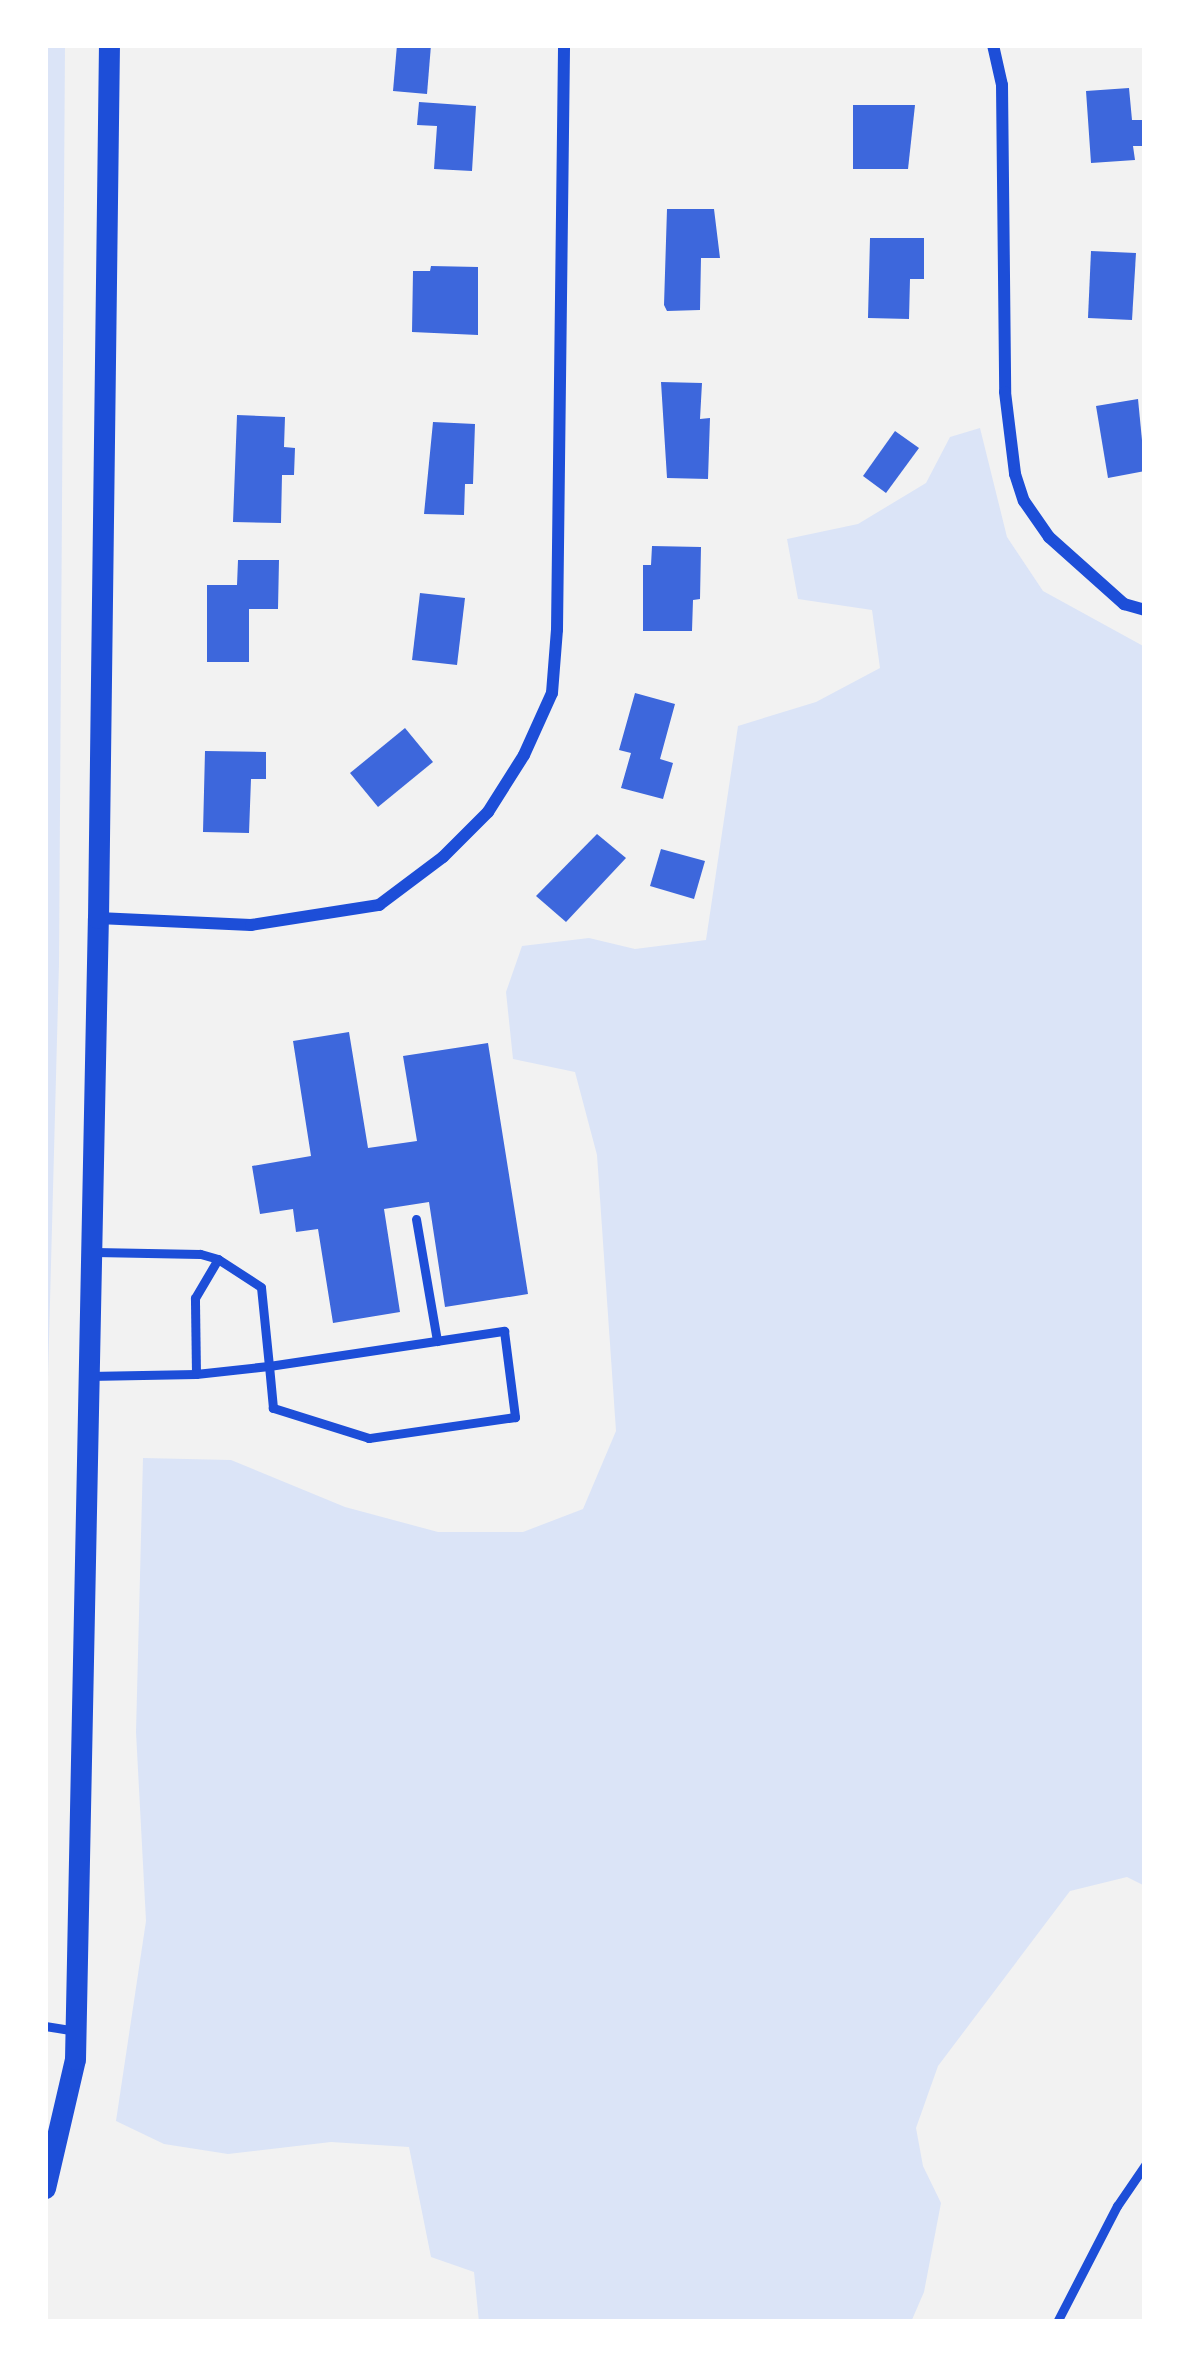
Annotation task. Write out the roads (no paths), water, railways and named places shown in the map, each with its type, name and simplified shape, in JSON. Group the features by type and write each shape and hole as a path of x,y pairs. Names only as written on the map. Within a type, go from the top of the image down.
{"street":[{"path":"45,2188 75,2059 76,2031 109,45"},
{"path":"98,917 251,925 379,905 443,857 488,812 524,755 552,693 557,630 564,45"},
{"path":"993,45 1002,85 1005,392 1015,474 1024,501 1073,562 1124,604 1145,610"}],"lane":[{"path":"416,1219 437,1341"},
{"path":"89,1376 196,1374 269,1366 504,1330 515,1417 369,1438 273,1408 269,1366 262,1288 218,1259 92,1252"},
{"path":"196,1374 195,1298 218,1259"},
{"path":"45,2026 76,2031"},
{"path":"1058,2322 1117,2206 1145,2164"}]}
